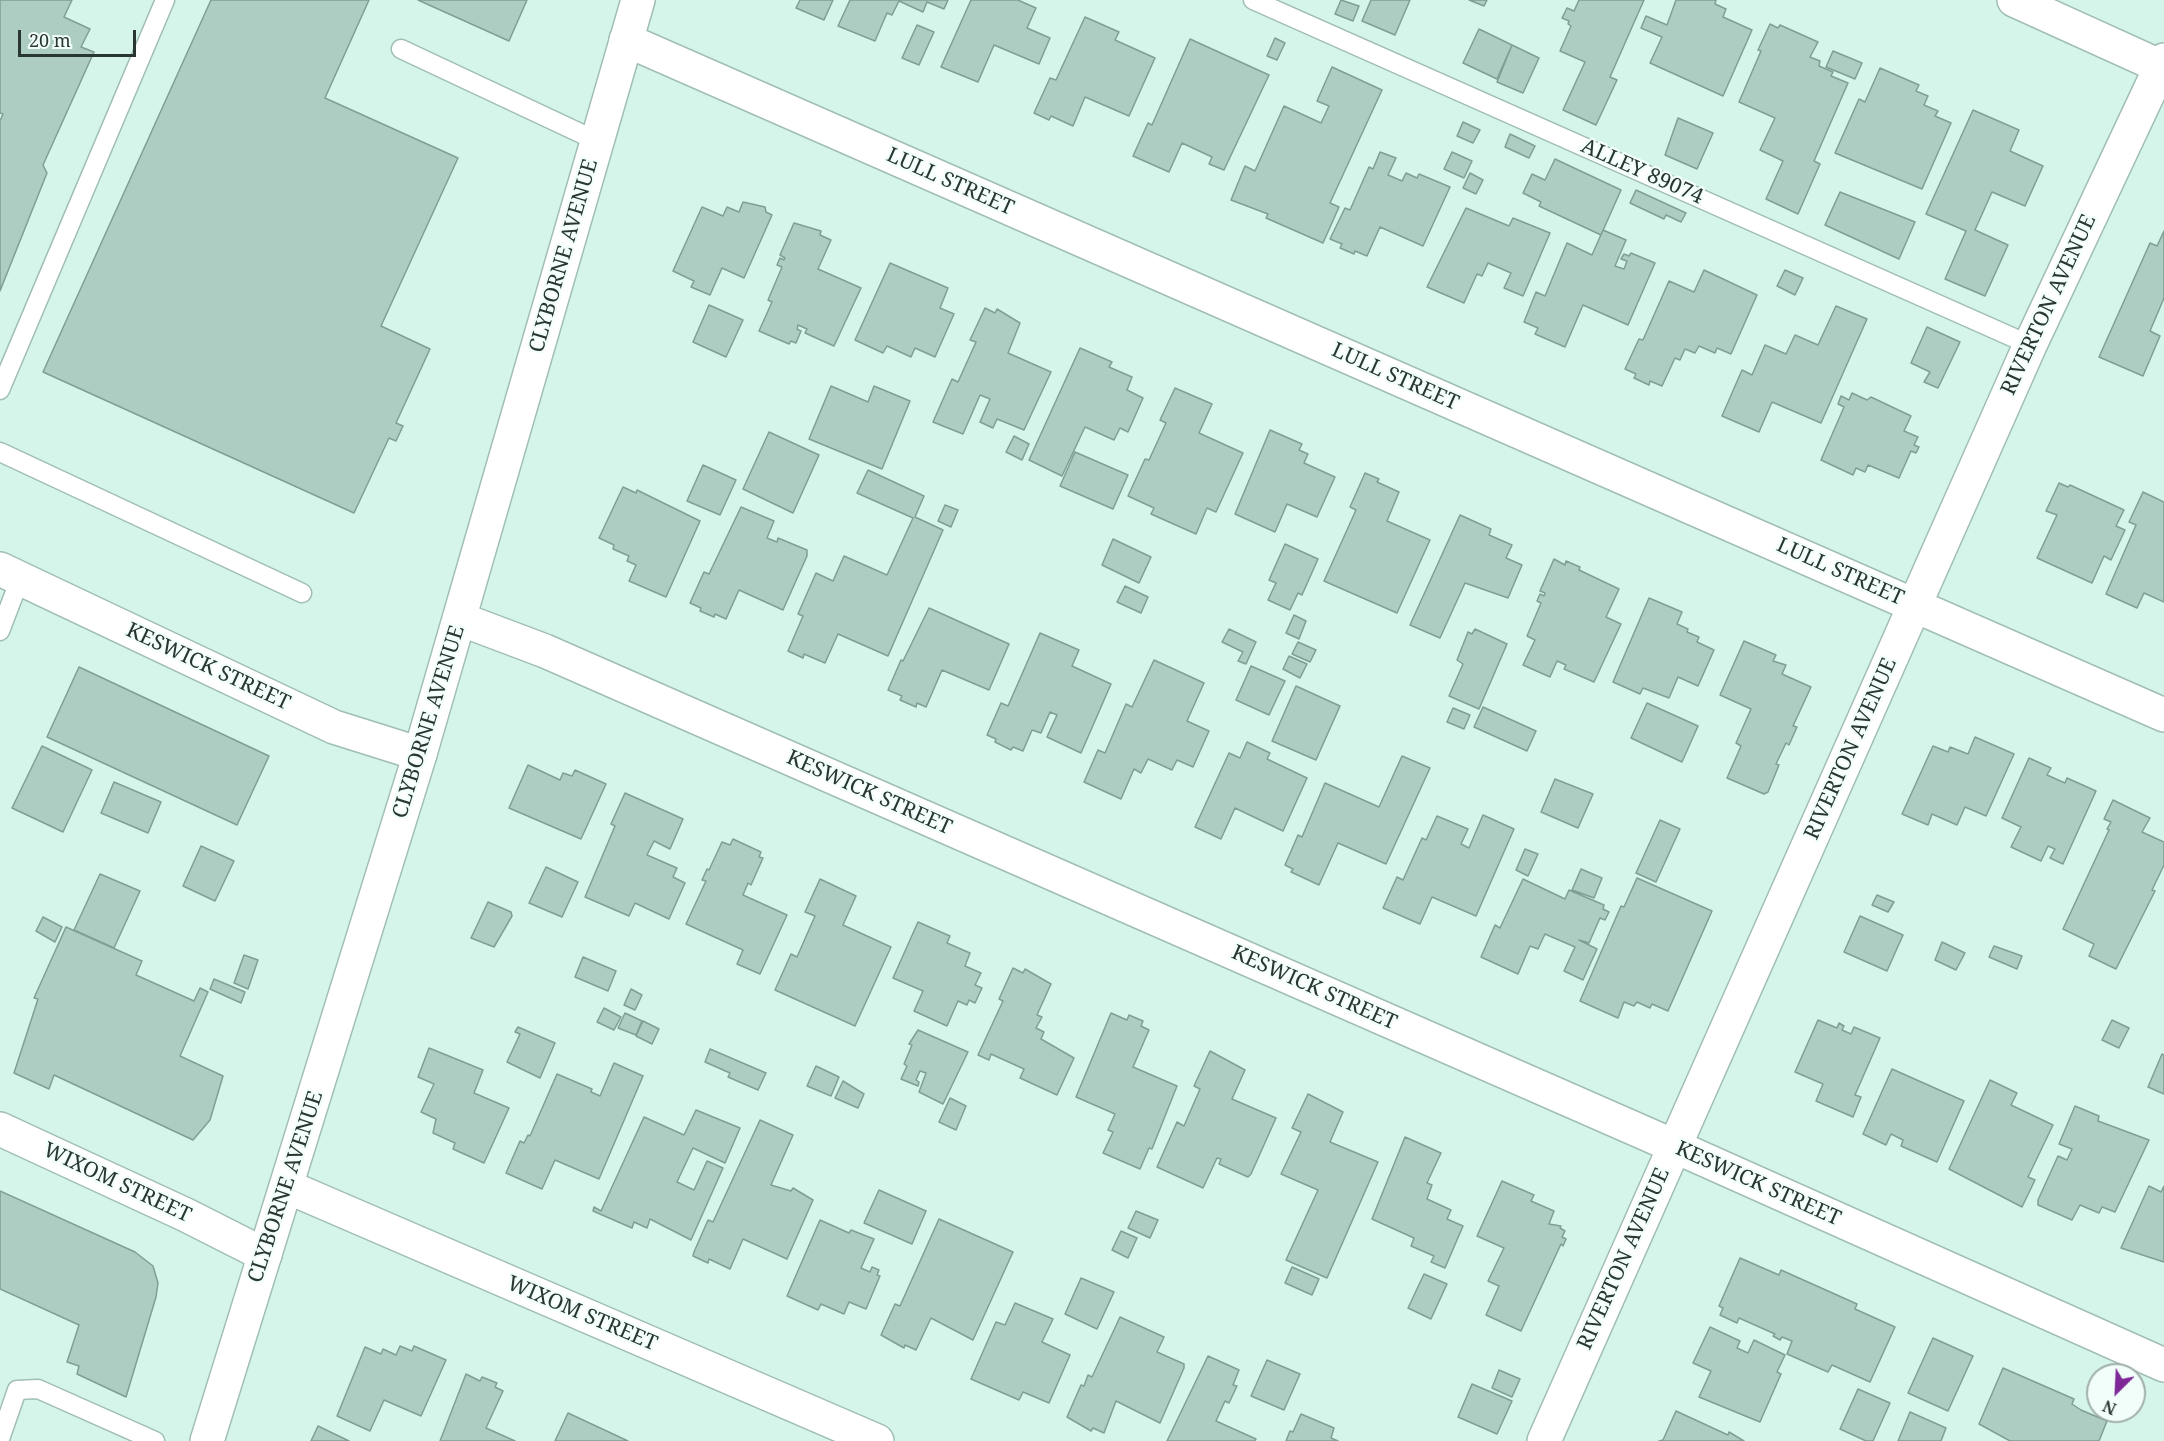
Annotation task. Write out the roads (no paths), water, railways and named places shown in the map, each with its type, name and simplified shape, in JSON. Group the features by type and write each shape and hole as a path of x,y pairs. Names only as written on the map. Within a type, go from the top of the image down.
{"street":[{"name":"CLYBORNE AVENUE","path":"207,1441 264,1255 288,1187 420,754 638,0"},
{"path":"2014,0 2163,65"},
{"name":"LULL STREET","path":"626,40 2164,715"},
{"name":"RIVERTON AVENUE","path":"1544,1441 2030,345 2163,65"},
{"name":"KESWICK STREET","path":"10,574 334,727 420,754"},
{"name":"KESWICK STREET","path":"460,619 545,651 1674,1146 2164,1365"},
{"name":"WIXOM STREET","path":"0,1129 186,1215 264,1255"},
{"name":"WIXOM STREET","path":"288,1187 877,1441"}],"lane":[{"path":"0,390 165,0"},
{"name":"ALLEY 89074","path":"1253,0 2030,345"},
{"path":"401,49 597,141"},
{"path":"0,452 302,593"},
{"path":"0,631 10,574"},
{"path":"0,1439 17,1390 38,1389 155,1441"}]}
